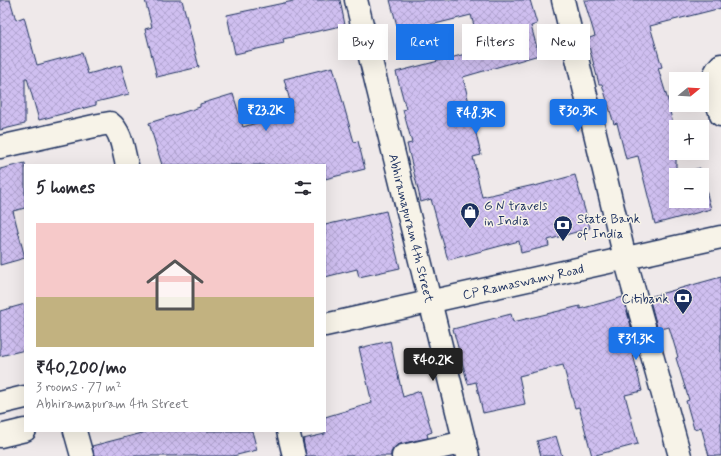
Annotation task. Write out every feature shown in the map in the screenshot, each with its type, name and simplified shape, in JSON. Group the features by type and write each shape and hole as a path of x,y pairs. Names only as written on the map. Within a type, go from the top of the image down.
{"street":[{"name":"Abhiramapuram 4th Street","path":"356,0 467,449"},
{"path":"564,0 626,258 680,456"},
{"path":"721,65 714,73 713,86 721,115"},
{"path":"0,147 99,124 110,123 116,128 119,135 126,164"},
{"name":"CP Ramaswamy Road","path":"326,325 721,237"},
{"path":"0,403 24,396"},
{"path":"0,436 24,430"},
{"path":"74,432 82,456"},
{"path":"288,432 294,456"},
{"path":"403,456 467,449"}],"building":[{"path":"0,0 10,0 16,20 24,17 37,65 82,53 88,74 121,65 129,94 96,102 96,105 39,120 27,78 25,78 25,124 0,130"},
{"path":"145,0 182,0 199,67 157,77 145,29 152,27"},
{"path":"298,0 340,0 345,24 338,24 338,27 283,39 284,43 235,54 227,15"},
{"path":"390,0 530,0 537,24 531,26 537,48 537,56 529,58 529,24 474,24 471,15 435,24 397,24"},
{"path":"584,0 721,0 721,8 650,26 662,67 658,68 669,104 669,112 672,120 669,120 669,160 676,160 676,168 669,168 669,208 709,208 709,201 711,209 655,224 638,156 626,159 617,123 614,124 602,84 599,84 590,50 590,38 595,36"},
{"path":"462,55 462,60 522,60 463,77 481,155 473,157 482,197 535,186 575,175 590,228 548,240 549,246 521,253 519,241 448,260 431,199 421,202 407,144 412,143 403,110 406,109 396,72 442,60 454,60 454,57"},
{"path":"333,67 354,142 358,141 365,169 326,179 326,164 162,164 149,123 200,107 200,104 233,94 243,127 293,112 284,79"},
{"path":"25,163 24,208 13,211 24,258 0,265 0,169"},
{"path":"386,211 400,268 359,277 357,269 326,277 326,225"},
{"path":"721,277 721,456 709,456 701,427 694,429 686,401 689,400 676,358 678,357 669,327 658,330 649,297"},
{"path":"623,297 634,337 629,338 642,391 625,395 638,444 592,456 579,407 575,408 563,365 519,376 525,404 483,413 476,382 468,384 453,329 511,314 513,322 580,306 580,309"},
{"path":"24,304 24,350 0,356 0,311"},
{"path":"390,341 403,397 420,391 432,432 427,434 428,438 400,444 391,452 391,456 306,456 303,439 325,434 326,417 372,403 359,348"},
{"path":"146,432 252,432 257,450 233,456 94,456 92,446"},
{"path":"556,436 562,456 541,456 537,441"}],"place":[{"name":"G N travels in India","path":"470,229"},
{"name":"State Bank of India","path":"563,242"},
{"name":"Citibank","path":"683,315"}]}
